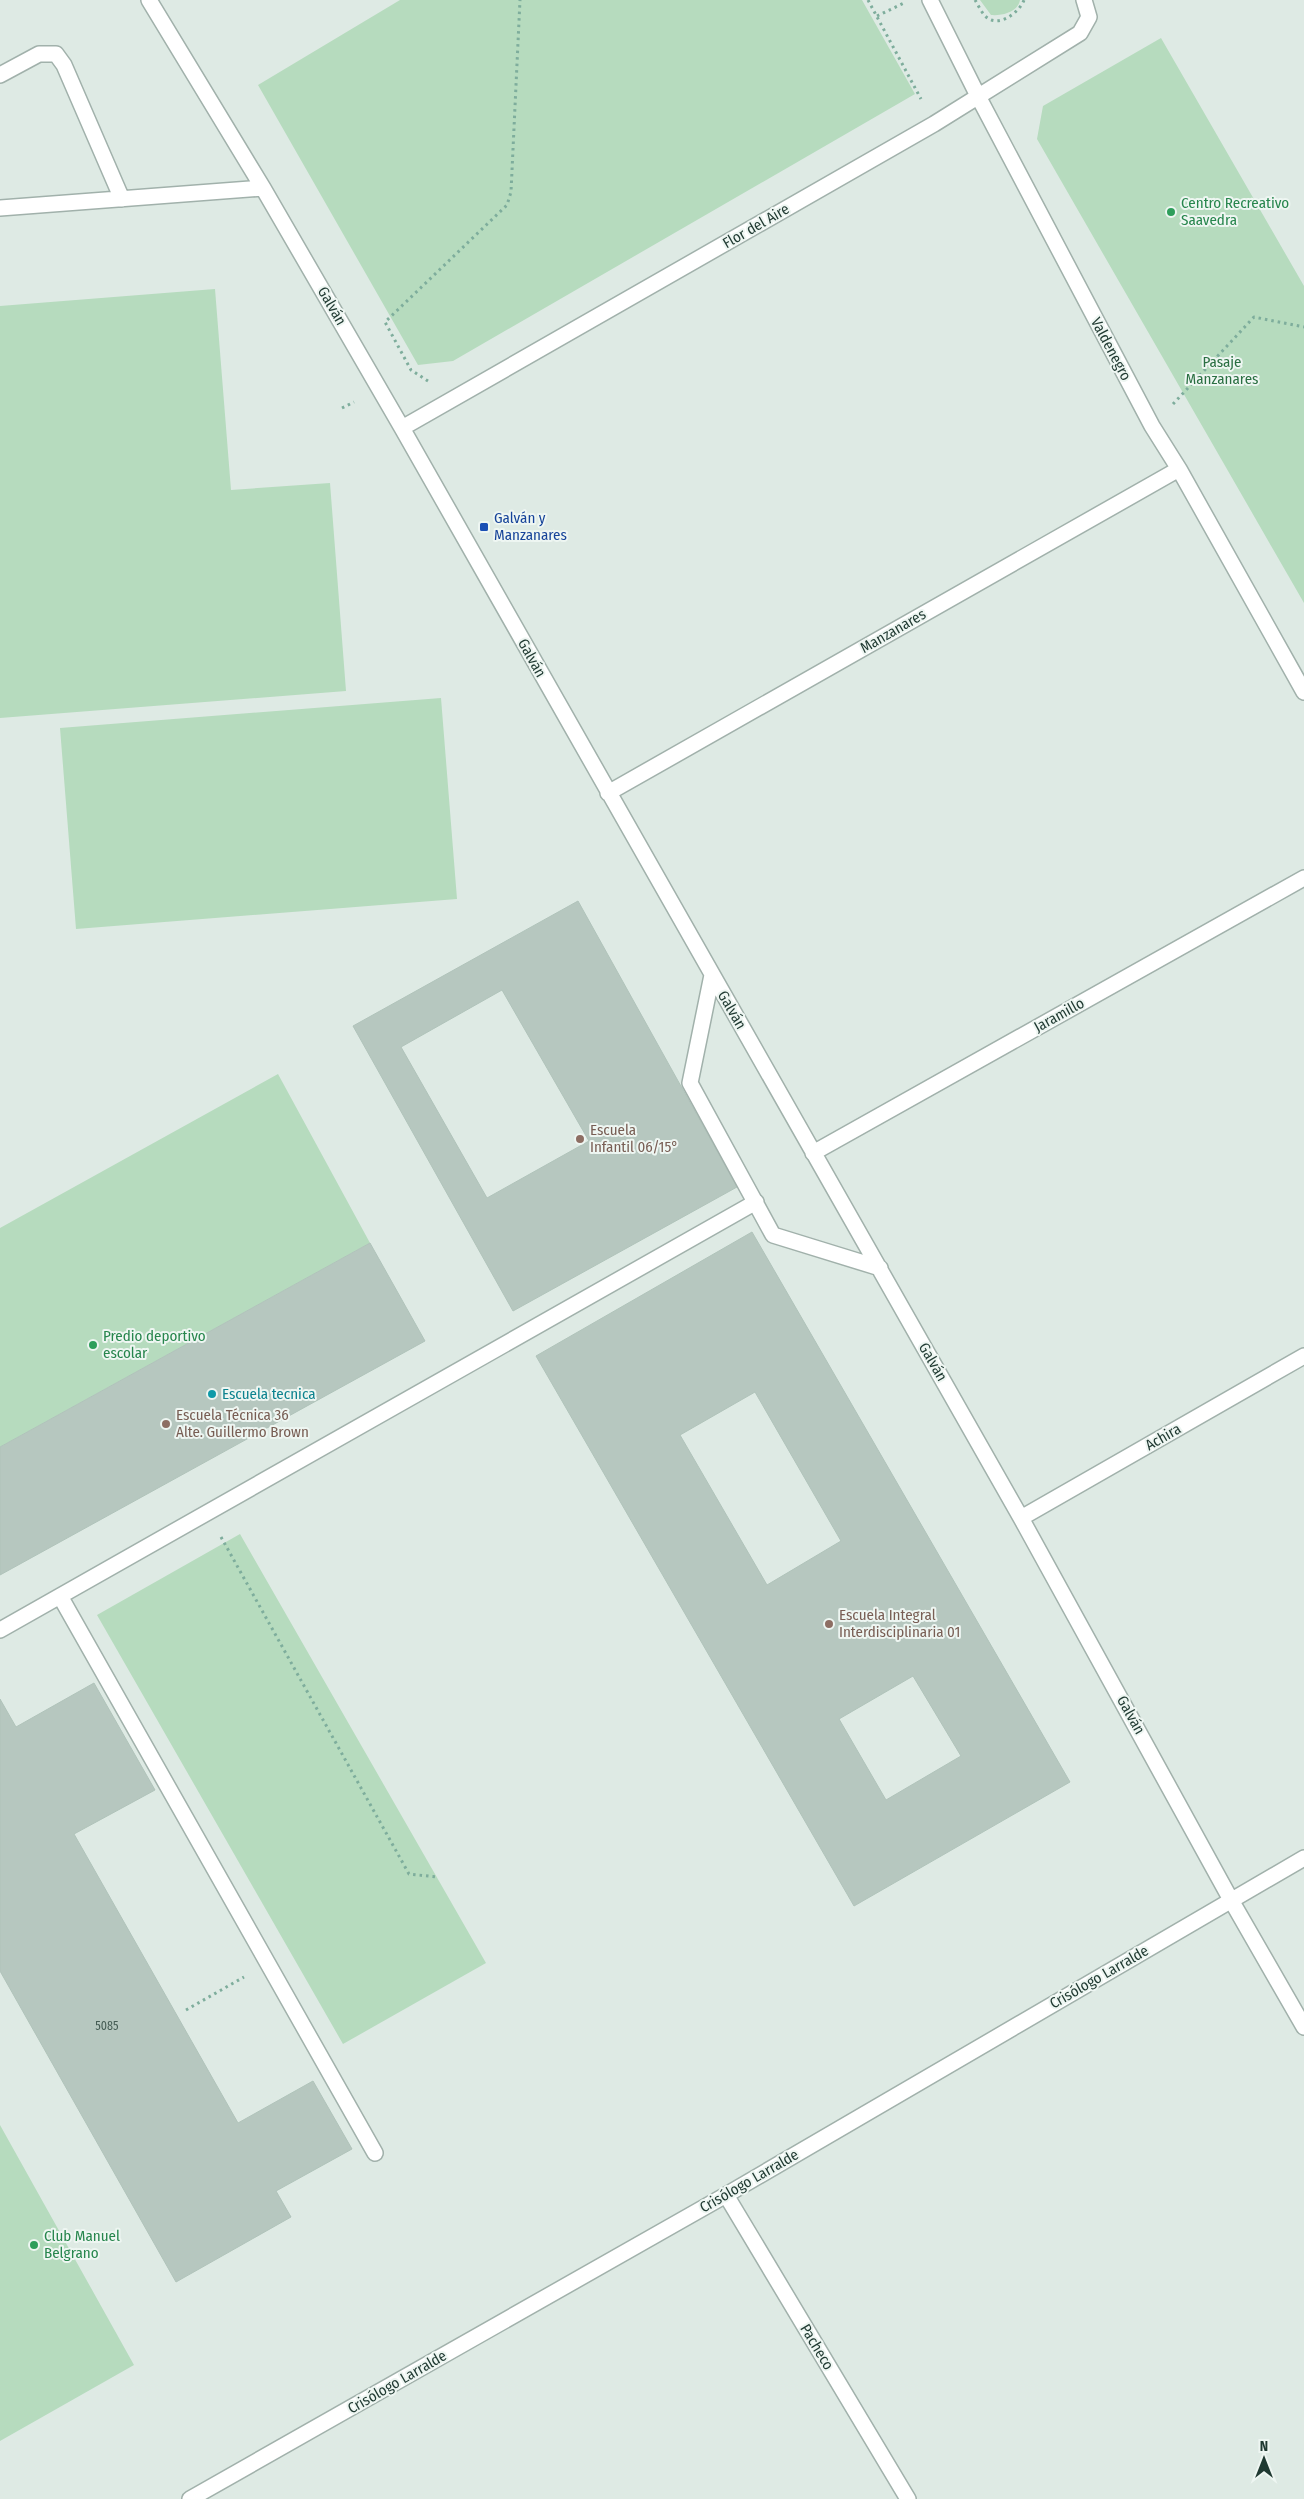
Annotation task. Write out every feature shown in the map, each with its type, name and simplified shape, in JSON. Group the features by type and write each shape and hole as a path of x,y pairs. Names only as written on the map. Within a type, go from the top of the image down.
{"street":[{"name":"Galván","path":"149,0 263,188 402,428 1022,1518 1231,1900 1304,2027"},
{"name":"Valdenegro","path":"930,0 979,98 1152,426 1179,469 1304,692"},
{"name":"Flor del Aire","path":"402,428 979,98 1080,33 1088,18 1085,2"},
{"path":"0,75 39,54 56,54 64,65 122,199"},
{"path":"0,208 263,188"},
{"name":"Manzanares","path":"608,793 1179,469"},
{"name":"Jaramillo","path":"814,1153 1304,878"},
{"path":"712,975 690,1082 773,1235 880,1268"},
{"path":"0,1630 756,1202"},
{"name":"Achira","path":"1022,1518 1304,1356"},
{"path":"60,1596 375,2153"},
{"name":"Crisólogo Larralde","path":"190,2499 726,2195 1304,1858"},
{"name":"Pacheco","path":"726,2195 908,2499"}],"path":[{"path":"447,402 434,385 411,370 385,322 507,205 511,192 520,0"},
{"path":"868,0 934,124"},
{"path":"877,16 909,0"},
{"path":"975,0 982,13 990,20 998,21 1015,13 1022,7 1024,0"},
{"path":"1152,426 1254,317 1304,326"},
{"path":"207,1513 409,1874 436,1877"},
{"path":"186,2010 268,1963"}],"green space":[{"path":"400,0 862,0 915,94 453,361 418,365 258,85"},
{"path":"980,0 1020,0 1013,10 1004,14 991,15"},
{"name":"Centro Recreativo Saavedra","path":"1161,38 1304,286 1304,603 1037,139 1043,106"},
{"path":"215,289 231,490 330,483 346,691 0,718 0,306"},
{"path":"441,698 457,899 76,929 60,728"},
{"name":"Predio deportivo escolar","path":"278,1074 370,1243 0,1447 0,1228"},
{"path":"240,1534 486,1963 343,2044 97,1615"},
{"name":"Club Manuel Belgrano","path":"0,2125 134,2365 0,2441"}],"building":[{"path":"578,901 737,1187 513,1311 353,1026","holes":["502,990 589,1141 487,1198 401,1047"]},
{"path":"752,1232 1070,1782 854,1906 536,1356","holes":["755,1392 841,1541 767,1585 680,1435","913,1676 961,1756 886,1800 839,1719"]},
{"name":"Escuela tecnica","path":"370,1243 425,1341 0,1575 0,1447"},
{"path":"94,1683 155,1790 74,1834 238,2123 313,2081 352,2149 276,2191 291,2217 176,2282 0,1971 0,1699 16,1727"}],"place":[{"name":"Centro Recreativo Saavedra","path":"1171,212"},
{"name":"Galván y Manzanares","path":"484,527"},
{"name":"Escuela Infantil 06/15°","path":"580,1139"},
{"name":"Predio deportivo escolar","path":"93,1345"},
{"name":"Escuela tecnica","path":"212,1394"},
{"name":"Escuela Técnica 36 Alte. Guillermo Brown","path":"166,1424"},
{"name":"Escuela Integral Interdisciplinaria 01","path":"829,1624"},
{"name":"Club Manuel Belgrano","path":"34,2245"}],"park label":[{"name":"Pasaje Manzanares","path":"1222,370"}]}
